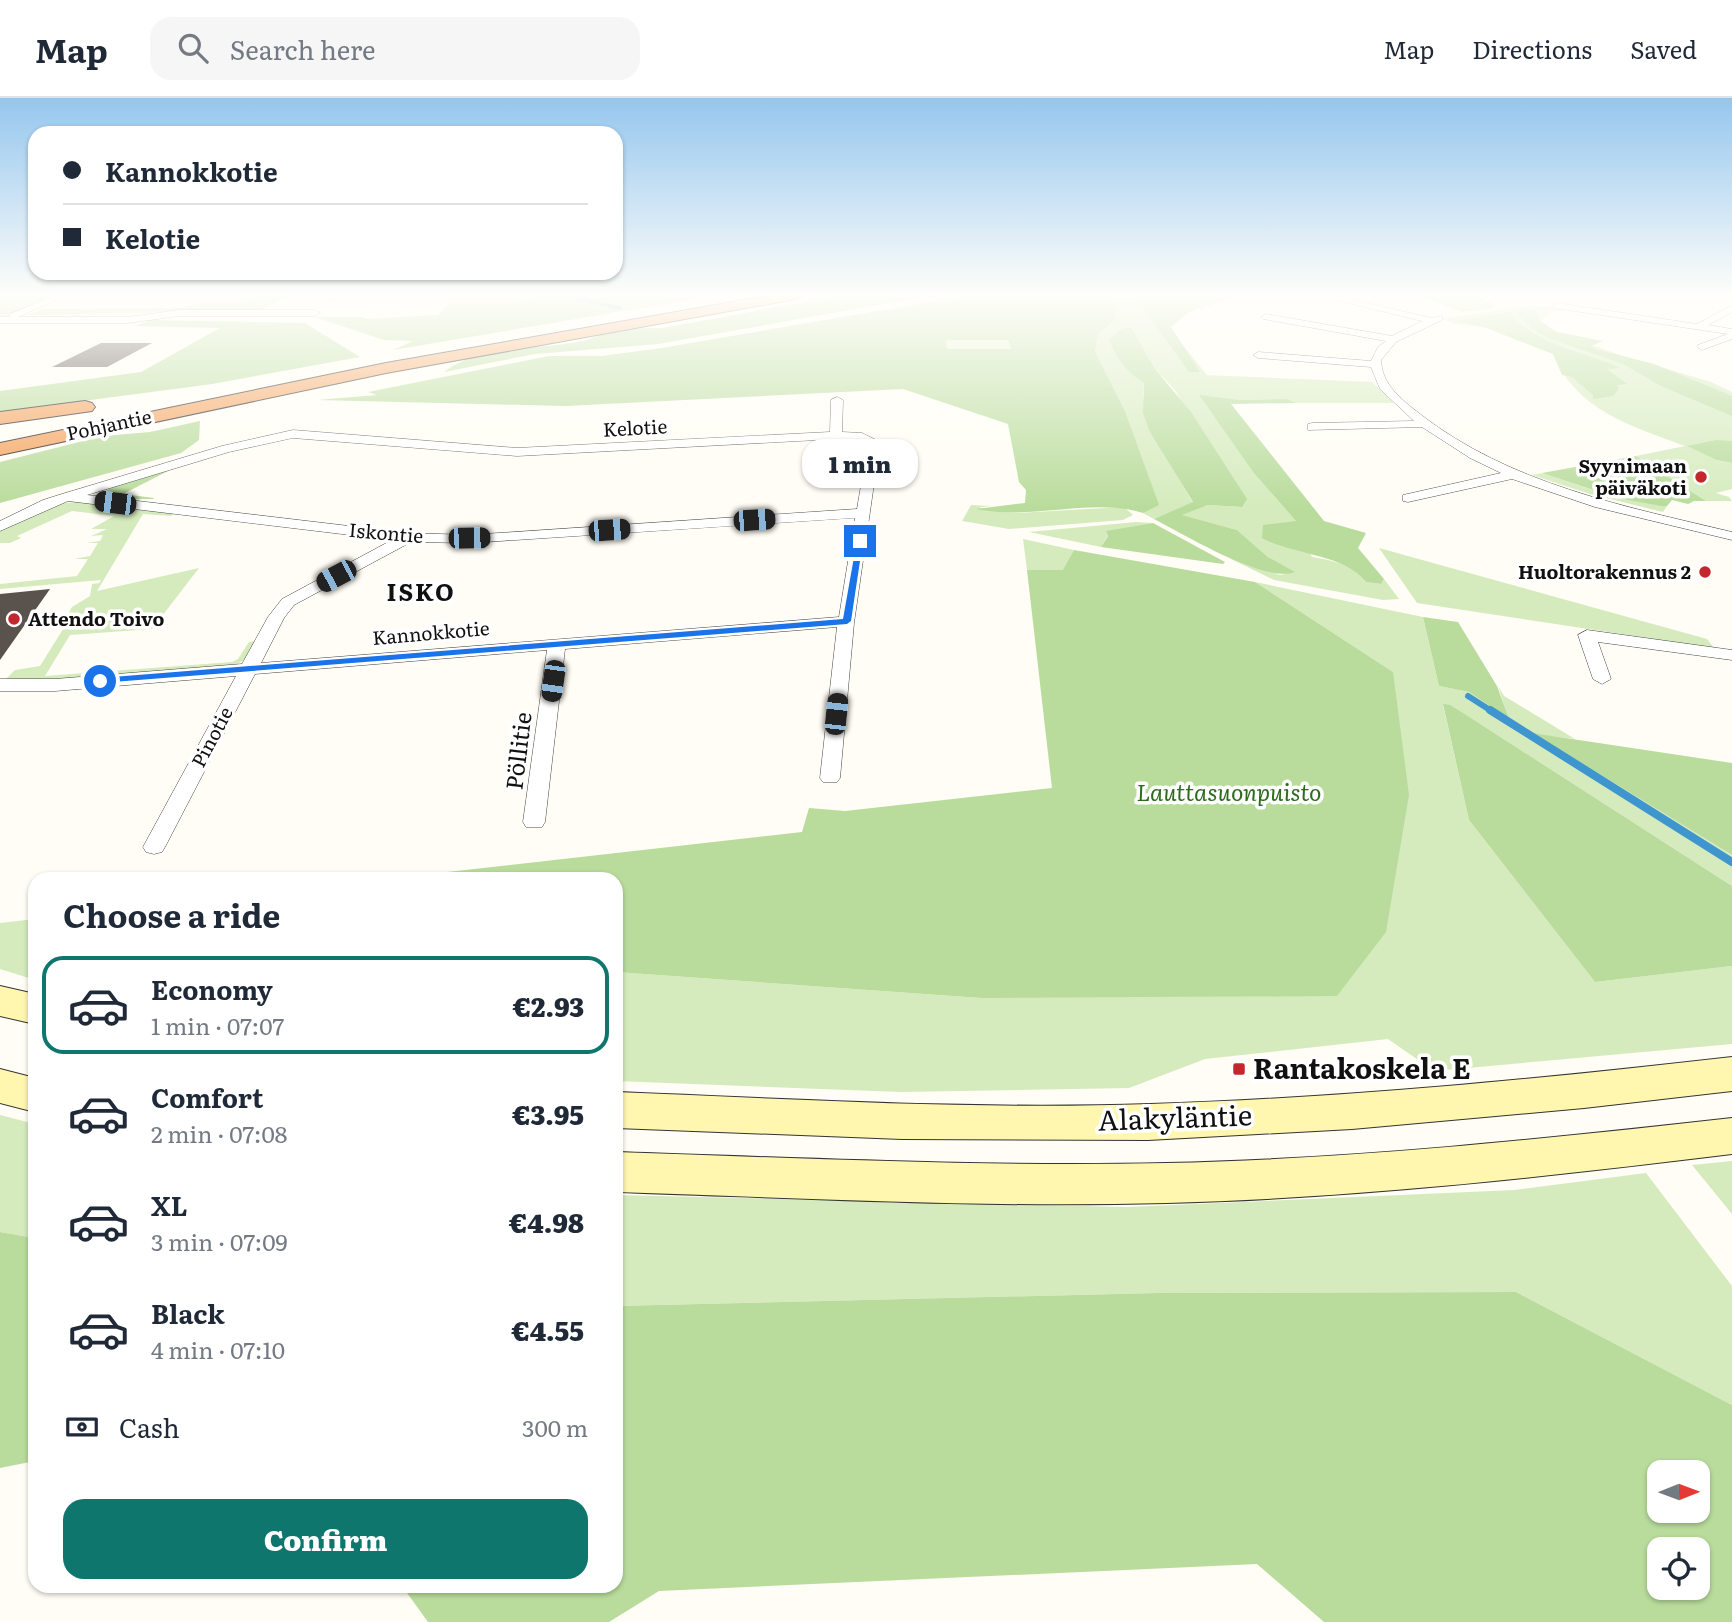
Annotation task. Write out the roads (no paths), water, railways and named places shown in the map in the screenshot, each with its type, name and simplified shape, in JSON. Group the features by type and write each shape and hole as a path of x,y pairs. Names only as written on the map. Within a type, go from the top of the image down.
{"highway":[{"path":"156,397 352,366"},
{"name":"Pohjantie","path":"0,439 352,366"},
{"name":"Pohjantie","path":"0,449 397,366"},
{"path":"0,418 101,405"}],"main road":[{"path":"0,1001 28,1007"},
{"name":"Alakyläntie","path":"623,1110 902,1121 1149,1122 1352,1111 1584,1091 1732,1074"},
{"path":"0,1086 28,1093"},
{"path":"623,1172 901,1182 1167,1183 1382,1171 1732,1136"}],"street":[{"path":"1374,366 1376,375 1387,392 1422,424 1463,451 1511,475 1599,503 1732,536"},
{"path":"836,435 837,400"},
{"path":"1312,427 1422,424"},
{"name":"Kelotie","path":"67,497 226,449 293,434 517,452 858,436 874,442 847,621 830,778"},
{"path":"1408,498 1511,475"},
{"name":"Iskontie","path":"0,527 48,503 67,497 408,537 488,538 864,513"},
{"name":"Pinotie","path":"154,847 276,617 288,602 408,537"},
{"name":"Kannokkotie","path":"9,686 847,621"},
{"path":"1602,679 1587,635 1732,655"},
{"name":"Pöllitie","path":"534,822 557,644"},
{"path":"0,703 9,686"}],"waterway":[{"path":"1468,696 1493,712"},
{"path":"1490,710 1732,862"}],"place":[{"name":"Syynimaan päiväkoti","path":"1701,477"},
{"name":"Huoltorakennus 2","path":"1705,572"},
{"name":"Attendo Toivo","path":"14,619"},
{"name":"Rantakoskela E","path":"1239,1069"}],"district":[{"name":"ISKO","path":"421,593"}],"park label":[{"name":"Lauttasuonpuisto","path":"1229,793"}]}
